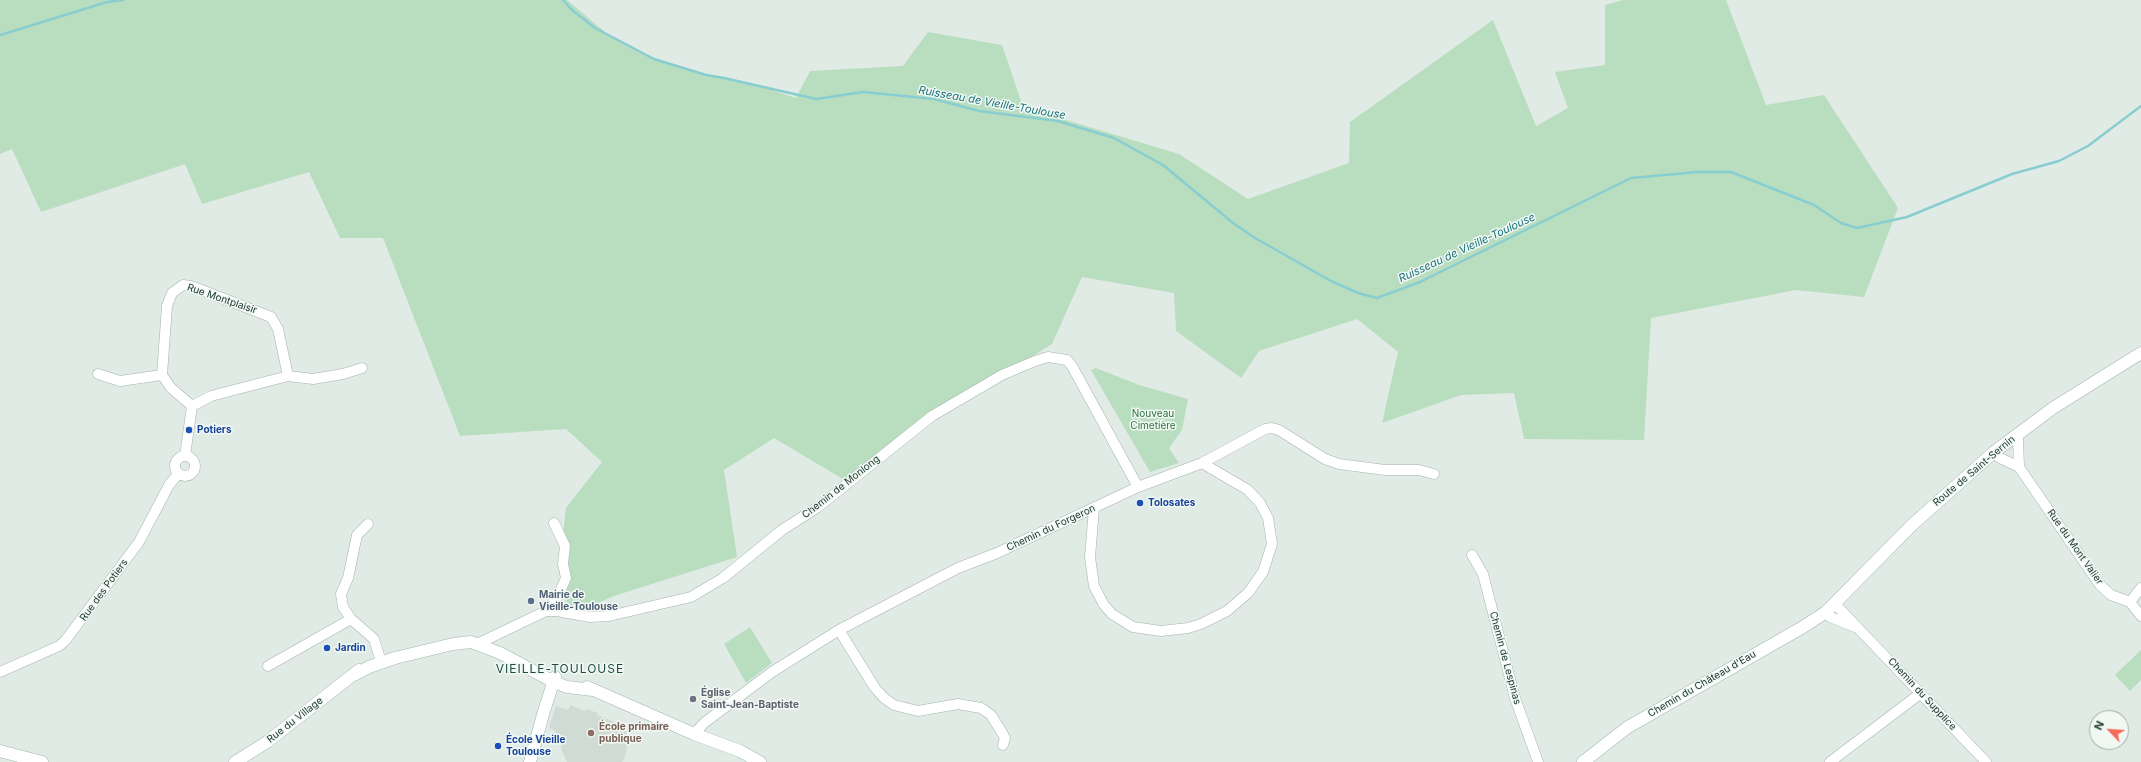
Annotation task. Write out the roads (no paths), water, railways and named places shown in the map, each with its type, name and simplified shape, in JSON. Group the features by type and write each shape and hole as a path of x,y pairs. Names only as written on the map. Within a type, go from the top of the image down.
{"street":[{"name":"Rue Montplaisir","path":"162,375 167,306 172,293 183,285 191,286 271,317 278,329 288,376"},
{"name":"Route de Saint-Sernin","path":"1826,612 1912,525 1994,452 2053,408 2141,353"},
{"name":"Chemin de Monlong","path":"546,611 557,611 590,617 609,616 691,597 723,578 782,530 818,507 932,416 1002,375 1035,360 1048,357 1066,360 1072,366 1138,487"},
{"path":"192,406 210,396 288,376 313,379 343,374 362,368"},
{"path":"98,374 120,381 162,375 172,388 192,406"},
{"path":"185,456 192,406"},
{"name":"Chemin du Forgeron","path":"694,734 704,723 772,672 839,630 938,578 996,553 1138,487 1202,463 1256,433 1272,428 1279,430 1325,459 1339,464 1385,470 1419,470 1434,474"},
{"path":"1994,452 1998,457 2019,467 2018,439 2015,435"},
{"path":"185,456 192,459 195,468 190,475 186,477 178,474 174,467 179,457 185,456"},
{"path":"1094,508 1090,557 1094,586 1104,605 1112,614 1133,626 1161,631 1181,630 1201,624 1227,612 1248,593 1263,572 1272,544 1268,518 1260,503 1248,490 1202,463"},
{"name":"Rue du Mont Valier","path":"2019,467 2100,585 2111,595 2130,602"},
{"name":"Rue des Potiers","path":"0,672 59,646 66,641 139,542 169,485 178,474"},
{"path":"477,644 546,611 558,596 566,578 563,564 565,546 554,523"},
{"path":"368,524 357,535 348,578 341,594 343,606 352,619 371,634 380,658"},
{"name":"Chemin de Lespinas","path":"1472,555 1482,574 1515,698 1538,762"},
{"path":"2141,588 2130,602 2141,616"},
{"name":"Chemin du Supplice","path":"1835,604 1856,628 1867,636 1986,762"},
{"name":"Chemin du Supplice","path":"1826,612 1830,617 1856,628"},
{"name":"Chemin du Château d'Eau","path":"1583,762 1628,727 1803,627 1826,612"},
{"path":"268,666 352,619"},
{"path":"839,630 875,688 884,698 894,705 918,711 958,704 981,708 991,715 1001,731 1005,738 1003,745"},
{"name":"Rue du Village","path":"235,762 267,742 354,675 380,658 464,642 477,644 500,653 567,687 593,690 694,734 740,750 760,762"},
{"path":"530,762 555,680"},
{"path":"1830,762 1921,693"},
{"path":"0,751 42,762"}],"waterway":[{"name":"Ruisseau de Vieille-Toulouse","path":"0,35 107,2 123,0"},
{"name":"Ruisseau de Vieille-Toulouse","path":"563,0 572,10 595,28 654,59 706,75 816,99 863,92 934,99 979,111 1058,121 1114,138 1163,165 1233,223 1255,238 1331,281 1358,293 1377,298 1420,282 1631,178 1697,172 1731,172 1814,205 1841,223 1857,228 1907,217 2012,174 2059,161 2088,146 2141,106"}],"place":[{"name":"Potiers","path":"189,430"},
{"name":"Tolosates","path":"1140,503"},
{"name":"Mairie de Vieille-Toulouse","path":"531,601"},
{"name":"Jardin","path":"327,648"},
{"name":"Église Saint-Jean-Baptiste","path":"693,699"},
{"name":"École primaire publique","path":"591,733"},
{"name":"École Vieille Toulouse","path":"498,746"}],"district":[{"name":"VIEILLE-TOULOUSE","path":"560,669"}],"park label":[{"name":"Nouveau Cimetière","path":"1153,420"}]}
